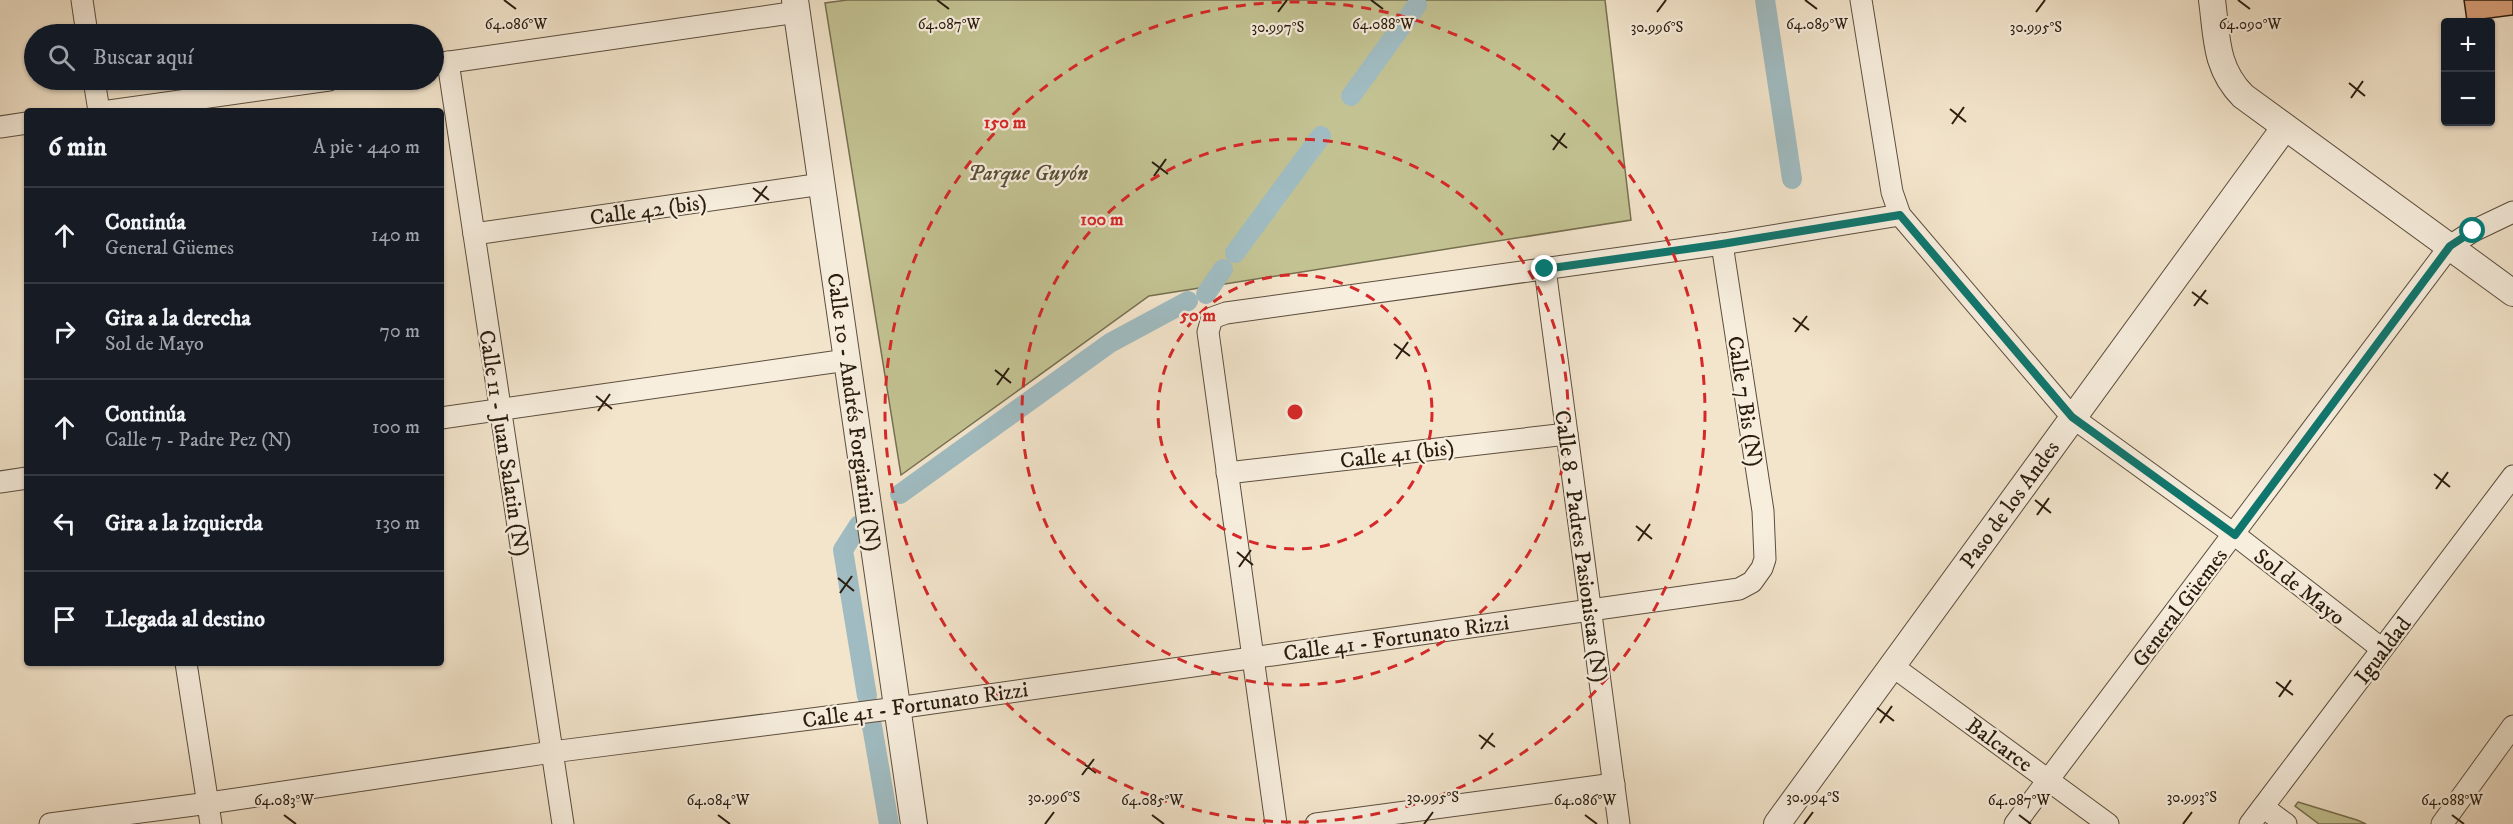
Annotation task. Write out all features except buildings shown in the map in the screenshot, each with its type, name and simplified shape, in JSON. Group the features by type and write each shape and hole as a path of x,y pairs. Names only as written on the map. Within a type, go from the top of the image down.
{"street":[{"path":"82,0 86,24"},
{"path":"1276,824 1208,332 1212,318 1226,313 1722,244 1900,215 1892,192 1861,0"},
{"path":"2212,0 2219,58 2224,72 2243,96 2513,293"},
{"path":"444,64 796,6"},
{"name":"Calle 10 - Andrés Forgiarini (N)","path":"796,6 914,824"},
{"name":"Calle 11 - Juan Salatin (N)","path":"444,79 474,234 563,824"},
{"path":"96,90 99,108"},
{"path":"130,108 258,90"},
{"path":"0,127 24,123"},
{"name":"Paso de los Andes","path":"1777,824 1891,664 2285,127"},
{"name":"Calle 42 (bis)","path":"474,234 822,184"},
{"path":"2450,246 2473,231 2513,212"},
{"name":"Sol de Mayo","path":"1900,215 2072,417 2235,535 2382,650"},
{"name":"Calle 7 Bis (N)","path":"1722,244 1763,511 1765,559"},
{"name":"General Güemes","path":"2015,824 2235,535 2450,246"},
{"name":"Calle 8 - Padres Pasionistas (N)","path":"1545,269 1619,824"},
{"path":"444,418 847,360"},
{"name":"Calle 41 (bis)","path":"1227,473 1568,434"},
{"name":"Igualdad","path":"2250,824 2513,476"},
{"path":"0,482 24,478"},
{"name":"Calle 41 - Fortunato Rizzi","path":"50,824 210,814 552,752 897,708 1252,656 1739,589 1752,582 1762,568 1765,559"},
{"name":"Balcarce","path":"1891,664 2108,824"},
{"path":"186,666 210,814"},
{"path":"2442,824 2513,726"},
{"path":"1316,824 1614,784"},
{"path":"2263,807 2286,824"}],"green space":[{"name":"Parque Guyón","path":"847,0 1605,0 1631,220 1149,296 901,475 825,3"},
{"path":"2298,802 2366,824 2319,824 2295,806"}],"waterway":[{"path":"1765,0 1792,179"},
{"path":"1351,96 1417,5"},
{"path":"1235,253 1321,136"},
{"path":"1206,294 1223,269"},
{"path":"900,494 1110,343 1188,301"},
{"path":"859,525 843,550 867,696"},
{"path":"872,726 889,824"}],"route":[{"path":"1545,269 1722,244 1900,215 2072,417 2235,535 2450,246 2473,231"}]}
